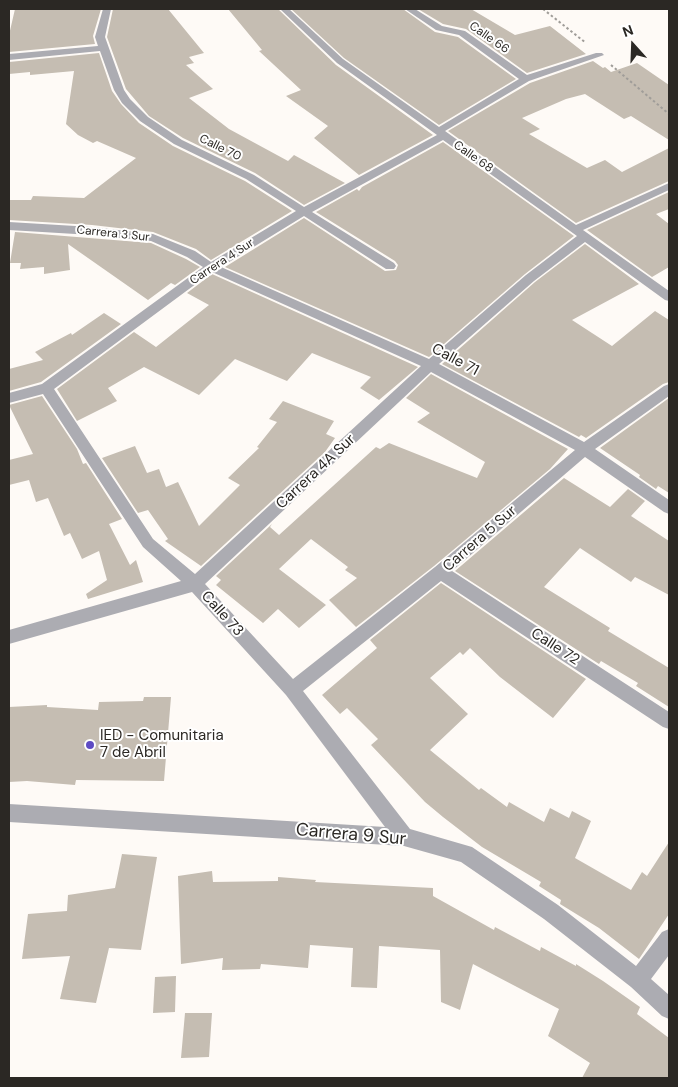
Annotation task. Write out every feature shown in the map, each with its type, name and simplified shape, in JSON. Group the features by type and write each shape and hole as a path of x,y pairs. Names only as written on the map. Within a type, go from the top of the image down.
{"street":[{"name":"Calle 70","path":"107,9 100,37 119,90 126,101 144,119 178,142 250,177 390,266"},
{"name":"Calle 68","path":"284,9 340,61 669,297"},
{"name":"Calle 66","path":"409,9 439,28 462,33 526,79"},
{"path":"9,57 104,48"},
{"name":"Carrera 4 Sur","path":"9,398 46,388 211,267 440,134 526,79 599,55"},
{"name":"Carrera 4A Sur","path":"9,637 195,584 430,365 580,232 669,186"},
{"name":"Carrera 3 Sur","path":"9,226 92,231 154,238 191,254 211,267"},
{"name":"Calle 71","path":"211,267 430,365 585,449 669,508"},
{"name":"Calle 73","path":"46,388 148,544 195,584 292,690 404,838"},
{"name":"Carrera 5 Sur","path":"292,690 440,572 585,449 669,389"},
{"name":"Calle 72","path":"440,572 669,721"},
{"name":"Carrera 9 Sur","path":"9,813 404,838 465,854 550,912 638,980 669,1009"},
{"path":"638,980 669,940"}],"building":[{"path":"15,9 101,9 93,36 95,44 9,52 9,35"},
{"path":"113,9 168,9 204,53 189,57 194,63 186,65 213,89 189,98 229,129 288,161 294,155 345,183 304,205 255,173 183,138 149,116 126,89 107,37"},
{"path":"228,9 278,9 336,65 433,135 359,175 314,138 328,126 286,96 301,90 259,51 262,50"},
{"path":"291,9 403,9 435,32 458,37 516,79 439,125 344,58"},
{"path":"418,9 471,9 515,35 550,26 586,54 527,73 466,29 443,24"},
{"path":"99,53 112,91 121,104 139,123 173,146 245,181 292,211 211,260 196,249 153,232 92,225 9,220 9,200 31,200 33,196 84,198 136,158 97,141 93,143 78,135 66,124 74,71 30,75 30,72 9,74 9,62"},
{"path":"593,61 611,72 637,63 669,85 669,140 631,116 624,119 585,94 566,99 522,118 540,129 529,134 587,168 605,160 622,172 669,148 669,181 576,223 448,131 530,83"},
{"path":"443,142 574,236 525,274 429,357 225,267 304,218 385,271 396,270 398,265 395,261 316,212 357,189 359,191 362,187"},
{"path":"669,192 669,209 656,214 669,224 669,267 652,277 587,230"},
{"path":"15,232 151,243 200,267 175,285 171,283 148,300 68,244 70,270 44,274 44,267 20,269 21,263 10,263"},
{"path":"585,244 639,284 572,320 612,346 655,311 669,320 669,382 663,384 586,438 581,435 579,437 442,364 535,282"},
{"path":"212,274 418,367 379,400 360,388 371,377 312,353 287,381 235,359 199,395 144,367 108,388 117,401 77,421 57,389 134,332 156,347 209,305 187,293"},
{"path":"104,313 121,324 41,382 9,391 9,369 43,360 35,352 71,333 72,335"},
{"path":"431,374 568,449 550,469 434,566 356,627 329,600 357,578 345,570 348,567 311,539 279,569 326,605 299,628 278,609 263,623 216,585 221,580 216,576 272,524 270,527 279,535 376,447 380,449 389,443 477,478 485,462 417,422 430,413 406,398"},
{"path":"42,396 77,449 83,464 86,463 122,519 109,524 130,565 136,560 143,582 88,599 86,594 107,580 99,551 82,559 70,533 64,536 48,498 36,502 29,480 9,485 9,460 33,454 9,405"},
{"path":"669,398 669,493 658,486 656,489 639,477 640,475 600,448"},
{"path":"283,401 334,421 326,434 335,438 325,452 201,566 165,541 168,539 148,510 138,513 102,458 135,446 147,473 159,469 166,487 178,482 199,526 240,485 228,478 259,448 257,447 277,422 269,419"},
{"path":"564,478 610,507 628,489 645,501 631,516 669,541 669,595 635,577 631,582 580,548 544,587 610,628 608,631 669,668 669,707 636,686 638,683 601,661 599,664 455,571"},
{"path":"441,583 586,679 553,718 500,677 470,648 463,655 460,652 430,678 468,714 430,750 479,790 481,788 507,807 509,802 544,822 550,808 569,818 572,811 591,821 575,858 631,890 642,872 647,876 669,842 669,914 639,959 599,928 560,904 561,900 539,886 541,882 482,847 443,817 425,802 371,745 378,739 347,708 340,714 322,695 377,648 370,640"},
{"name":"IED - Comunitaria 7 de Abril","path":"144,697 171,697 164,781 76,780 75,785 27,781 9,782 9,707 47,705 47,707 98,710 99,702 143,701"},
{"path":"122,854 157,857 141,950 109,948 96,1003 60,999 70,956 22,959 28,914 67,911 68,895 115,888"},
{"path":"212,871 213,882 278,881 278,877 316,880 315,882 433,888 433,896 494,930 495,927 540,951 541,947 576,966 576,964 640,1007 637,1014 669,1038 669,1078 582,1078 590,1063 548,1036 559,1009 473,964 460,1010 441,1002 440,950 379,946 377,988 351,987 353,948 310,945 308,968 261,964 260,969 222,970 223,958 181,964 178,876"},
{"path":"176,976 175,1012 153,1013 155,977"},
{"path":"185,1013 212,1013 209,1057 181,1058"}],"place":[{"name":"IED - Comunitaria 7 de Abril","path":"90,745"}]}
